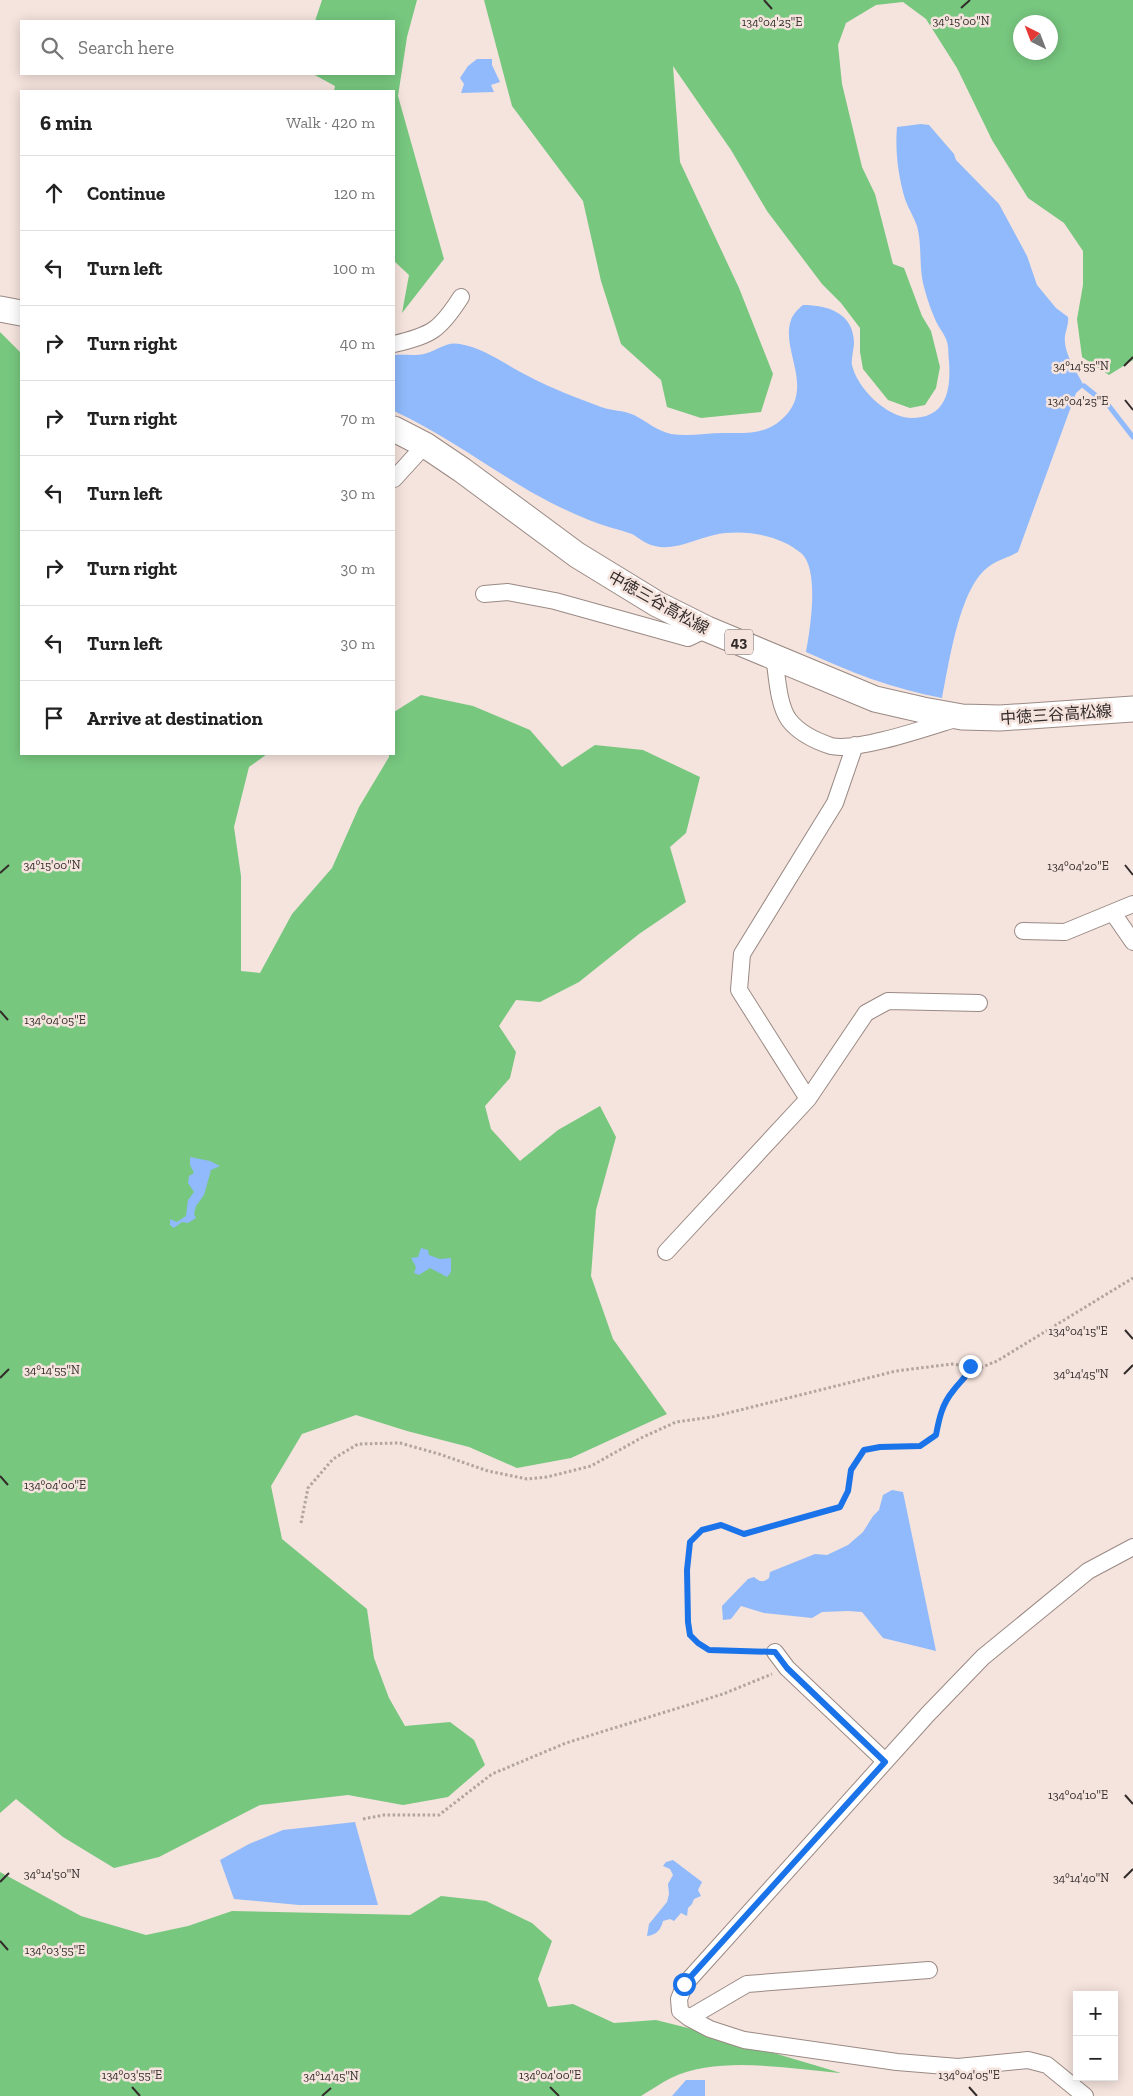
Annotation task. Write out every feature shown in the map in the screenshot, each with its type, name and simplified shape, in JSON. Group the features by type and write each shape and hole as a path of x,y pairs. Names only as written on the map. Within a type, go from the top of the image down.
{"main road":[{"path":"0,309 20,313"},
{"name":"中徳三谷高松線","path":"395,430 462,470 577,555 657,604 707,629 875,699 922,710 962,716 1000,718 1133,708"}],"street":[{"path":"395,344 428,334 446,321 462,297"},
{"path":"395,478 425,446"},
{"path":"484,594 508,592 555,600 688,638 707,629"},
{"path":"774,656 779,691 788,719 806,735 833,746 855,745 904,735 962,716"},
{"path":"808,1099 738,990 742,954 835,803 855,745"},
{"path":"1023,931 1065,932 1133,904"},
{"path":"1113,913 1133,942"},
{"path":"666,1252 808,1099 866,1013 888,1001 979,1003"},
{"path":"1086,2096 1047,2065 1028,2060 958,2066 897,2062 744,2040 710,2029 689,2018 680,2011 680,1999 684,1984 983,1657 1088,1571 1133,1547"},
{"path":"775,1652 787,1668 885,1762"},
{"path":"689,2018 747,1984 929,1970"}],"path":[{"path":"300,1523 308,1488 333,1459 358,1444 400,1443 488,1471 526,1479 547,1477 591,1466 676,1422 712,1418 896,1372 952,1364 980,1368 997,1361 1133,1278"},
{"path":"775,1652 709,1650 690,1635 687,1570 690,1542 702,1530 721,1525 744,1534 840,1507 848,1491 851,1470 864,1450 880,1447 920,1446 936,1435 940,1413 952,1391 968,1376 970,1366"},
{"path":"363,1819 384,1816 439,1815 492,1774 566,1743 723,1694 787,1668"}],"green space":[{"path":"322,0 417,0 407,37 398,96 444,259 402,313 409,275 395,262 395,90 334,90 335,86 315,75 395,75 395,20 315,20"},
{"path":"484,0 1133,0 1133,360 1109,375 1082,357 1077,319 1083,285 1083,251 1064,223 1028,198 992,140 957,68 926,19 903,2 876,5 846,23 838,45 842,84 862,167 875,194 893,264 904,268 922,316 931,331 940,367 936,388 925,405 910,408 888,400 863,369 860,352 860,328 841,303 822,284 767,211 731,150 673,66 680,162 739,288 773,374 761,412 701,418 667,407 661,380 621,344 601,281 583,201 512,106"},
{"path":"0,332 20,352 20,755 266,755 249,767 234,827 241,876 241,971 260,973 292,914 332,868 359,807 389,755 395,755 395,711 421,695 473,706 530,730 562,767 595,745 643,750 700,777 686,833 670,847 686,902 639,934 579,982 540,1002 516,1000 499,1026 516,1052 510,1078 485,1106 491,1129 520,1161 558,1130 600,1106 616,1137 596,1210 591,1276 613,1339 667,1414 571,1458 517,1468 469,1447 356,1415 302,1434 271,1486 282,1539 367,1609 374,1658 389,1698 405,1726 450,1722 474,1740 485,1765 448,1797 403,1805 348,1795 260,1805 159,1857 114,1868 63,1837 16,1799 0,1813"},
{"path":"0,1872 81,1916 146,1935 188,1926 232,1911 410,1915 441,1896 486,1901 532,1923 552,1941 538,1979 548,2007 573,2004 614,2023 656,2020 700,2031 841,2073 755,2065 711,2067 690,2071 671,2078 641,2096 0,2096"}],"water":[{"path":"477,59 492,59 492,65 500,82 491,85 494,92 461,93 464,84 460,78 468,66"},
{"path":"929,125 954,154 956,160 999,204 1027,256 1037,285 1056,308 1068,317 1065,336 1066,349 1084,386 1076,393 1018,552 987,568 977,579 969,593 957,628 942,698 906,690 872,679 806,652 812,600 810,572 807,561 801,553 782,541 748,533 725,533 670,547 646,543 632,534 594,522 531,492 446,439 395,412 395,355 429,353 455,343 478,349 520,372 573,396 605,408 634,415 666,433 691,435 761,431 781,420 791,408 796,396 797,383 789,332 791,320 803,305 812,305 830,309 844,318 849,324 853,332 854,342 852,365 860,383 874,400 892,413 901,416 911,418 923,417 932,413 944,400 947,391 949,382 948,347 946,339 931,310 923,283 919,233 906,202 899,172 896,145 897,127"},
{"path":"190,1157 210,1161 220,1166 211,1170 204,1195 196,1206 194,1214 196,1218 188,1223 182,1222 174,1228 170,1225 170,1219 177,1222 186,1216 188,1200 194,1192 188,1183 189,1176 194,1173 190,1165"},
{"path":"421,1248 428,1250 429,1255 440,1259 451,1258 451,1272 447,1277 430,1268 419,1275 414,1273 416,1267 411,1258 418,1257"},
{"path":"892,1490 903,1492 936,1651 883,1638 862,1612 822,1612 812,1618 764,1613 741,1606 731,1619 723,1620 722,1606 748,1579 754,1577 760,1581 765,1581 769,1578 770,1572 815,1554 827,1555 848,1545 863,1532 879,1510 883,1495"},
{"path":"355,1822 378,1905 299,1905 234,1899 220,1860 249,1844 283,1830"},
{"path":"673,1860 702,1882 698,1890 701,1896 694,1899 688,1908 687,1916 681,1913 674,1921 670,1919 663,1921 658,1931 647,1936 649,1924 667,1902 669,1894 668,1884 673,1875 670,1869 663,1866 666,1862"},
{"path":"686,2080 705,2080 705,2096 672,2096"}],"waterway":[{"path":"1084,386 1109,406 1133,437"}],"route":[{"path":"684,1984 885,1762 787,1668 775,1652 709,1650 690,1635 687,1570 690,1542 702,1530 721,1525 744,1534 840,1507 848,1491 851,1470 864,1450 880,1447 920,1446 936,1435 940,1413 952,1391 968,1376 970,1366"}]}
